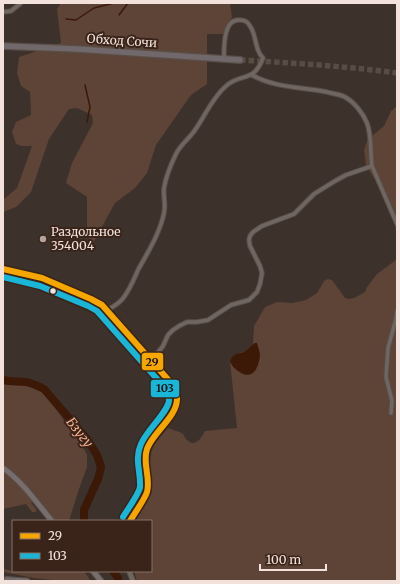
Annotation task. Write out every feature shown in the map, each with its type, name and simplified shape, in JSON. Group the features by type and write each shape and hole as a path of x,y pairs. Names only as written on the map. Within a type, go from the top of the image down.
{"highway":[{"name":"Обход Сочи","path":"3,46 77,49 240,60"}],"main road":[{"path":"3,468 22,485 51,520"},
{"path":"94,572 101,581"},
{"path":"7,580 14,581"},
{"path":"7,580 27,581"}],"street":[{"path":"3,12 11,11 21,3"},
{"path":"107,310 120,301 128,291 149,252 165,212 164,190 176,153 180,146 194,131 210,106 226,86 235,80 252,75 258,68 263,58 258,50 250,24 246,21 238,19 235,20 226,32 224,59"},
{"path":"252,75 271,83 339,95 354,104 368,124 372,166 397,224"},
{"path":"151,361 163,346 168,335 178,326 187,322 208,320 231,305 249,300 257,292 262,273 250,246 250,236 254,232 262,226 287,218 294,214 314,194 335,181 372,166"},
{"path":"3,269 42,278 102,305 172,384 177,403 172,413 150,443 147,450 147,492 131,520"},
{"path":"391,413 392,402 386,377 388,348 397,311"}],"shaded area":[{"path":"61,3 230,3 232,17 223,34 207,34 207,84 191,95 156,145 147,173 135,188 115,203 93,243 87,236 87,197 66,183 72,163 93,123 92,115 77,108 69,109 49,139 31,192 16,207 3,212 3,200 17,188 32,146 22,146 16,144 12,132 16,122 31,115 30,92 21,86 17,73 19,57 61,43 57,9"},
{"path":"397,106 397,240 395,225 380,188 366,165 364,150 367,141 384,126 391,111"},
{"path":"397,258 397,581 137,581 134,572 152,572 152,520 137,520 151,494 152,484 150,460 153,448 160,437 168,428 183,434 189,442 195,443 200,439 205,431 237,428 230,361 234,356 246,351 253,344 254,326 265,307 277,302 292,303 306,300 317,293 324,281 328,279 332,280 345,298 354,298 365,292 377,274"},
{"path":"257,343 260,354 258,366 251,374 243,374 231,364 231,358 234,355 244,352"},
{"path":"3,384 39,386 82,445 87,455 87,467 69,520 51,520 36,502 31,503 36,509 36,512 32,512 26,504 3,509"},
{"path":"3,569 12,571 12,572 85,572 90,580 53,580 3,572"}],"waterway":[{"path":"66,19 76,20 94,8 114,3"},
{"path":"119,15 128,3"},
{"path":"85,85 90,107 87,122"},
{"name":"Бзугу","path":"3,380 28,382 44,389 87,439 97,455 101,467 98,479 84,510 84,520"},
{"name":"Бзугу","path":"114,572 118,578"}],"tunnel":[{"path":"240,60 397,73"}],"transit line":[{"name":"29","path":"3,269 42,278 102,305 172,384 177,397 176,406 147,449 145,460 148,481 147,492 131,520"},
{"name":"103","path":"3,277 40,286 97,311 165,388 169,398 168,405 147,433 141,444 138,455 140,487 123,517"}],"place":[{"name":"Раздольное 354004","path":"43,239"}]}
